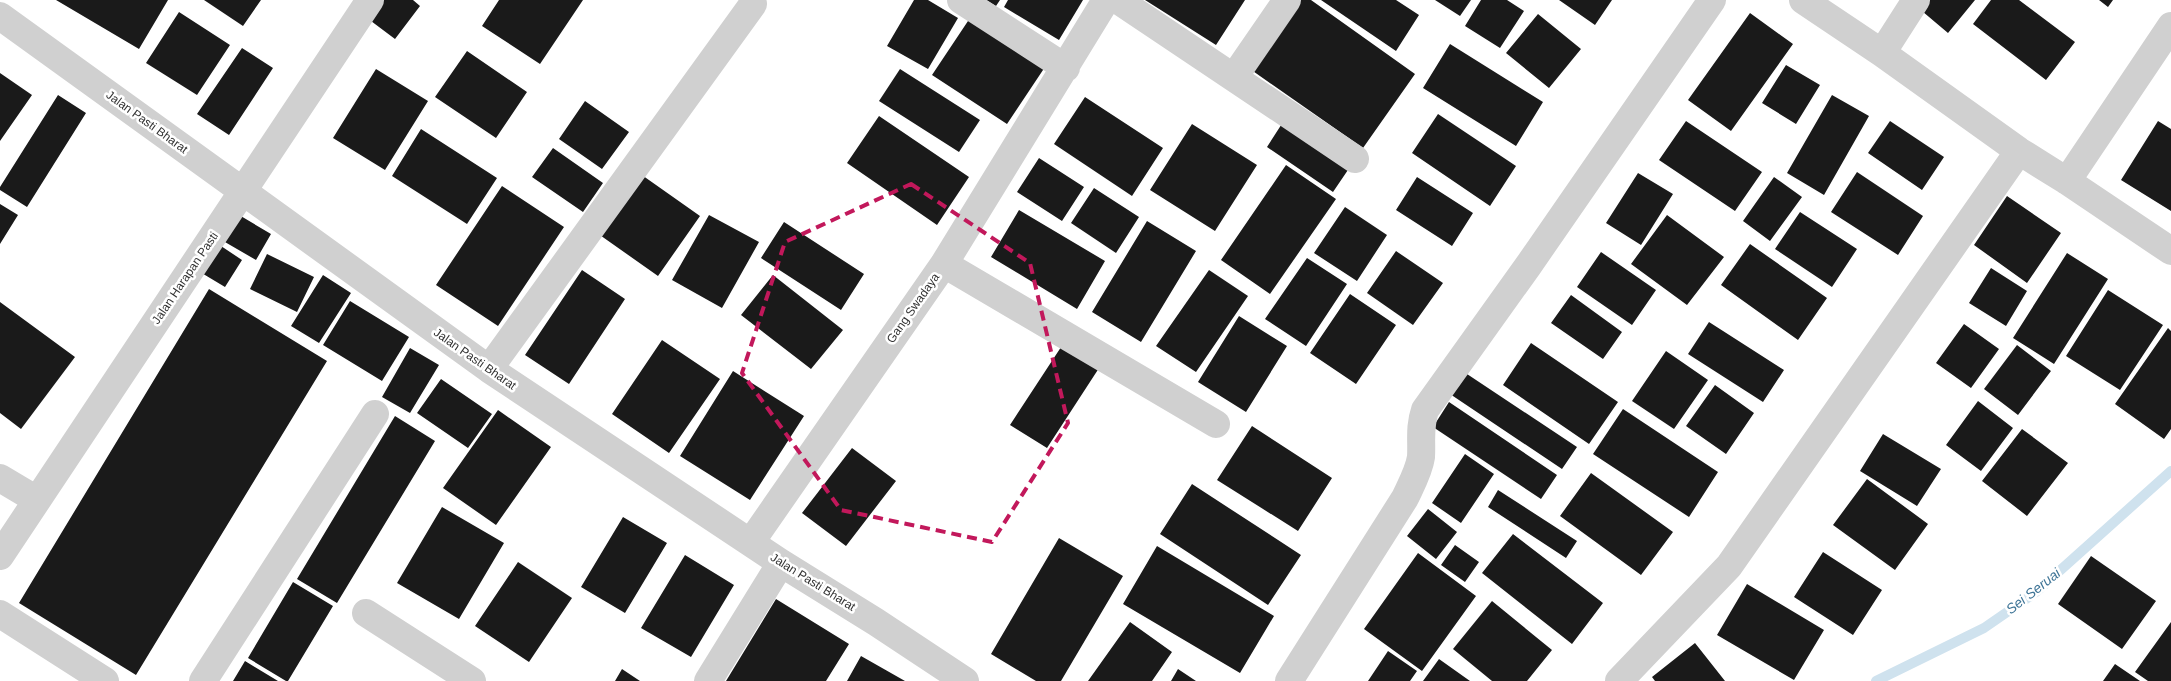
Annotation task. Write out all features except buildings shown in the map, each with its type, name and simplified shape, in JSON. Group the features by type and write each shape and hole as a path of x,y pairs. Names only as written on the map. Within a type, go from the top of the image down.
{"street":[{"name":"Jalan Harapan Pasti","path":"0,556 370,0"},
{"path":"961,0 1066,68"},
{"name":"Gang Swadaya","path":"752,542 944,264 1106,0"},
{"path":"1118,0 1355,159"},
{"path":"1234,77 1287,0"},
{"path":"1289,681 1414,481 1421,457 1421,423 1425,410 1534,258 1712,0"},
{"path":"1803,0 1882,53 2019,151 2171,251"},
{"path":"1882,53 1916,0"},
{"path":"489,369 753,4"},
{"name":"Jalan Pasti Bharat","path":"0,16 489,369 781,563 876,622 965,681"},
{"path":"2067,181 2171,26"},
{"path":"1619,681 1729,566 2019,151"},
{"path":"944,264 1216,424"},
{"path":"203,681 375,414"},
{"path":"0,478 37,500"},
{"path":"708,681 781,563"},
{"path":"366,613 472,681"},
{"path":"0,614 105,681"}],"highlighted area":[{"path":"911,184 1030,263 1068,423 992,542 841,510 742,373 785,242"}],"waterway":[{"name":"Sei Seruai","path":"1876,681 1984,628 2036,592 2171,471"}]}
